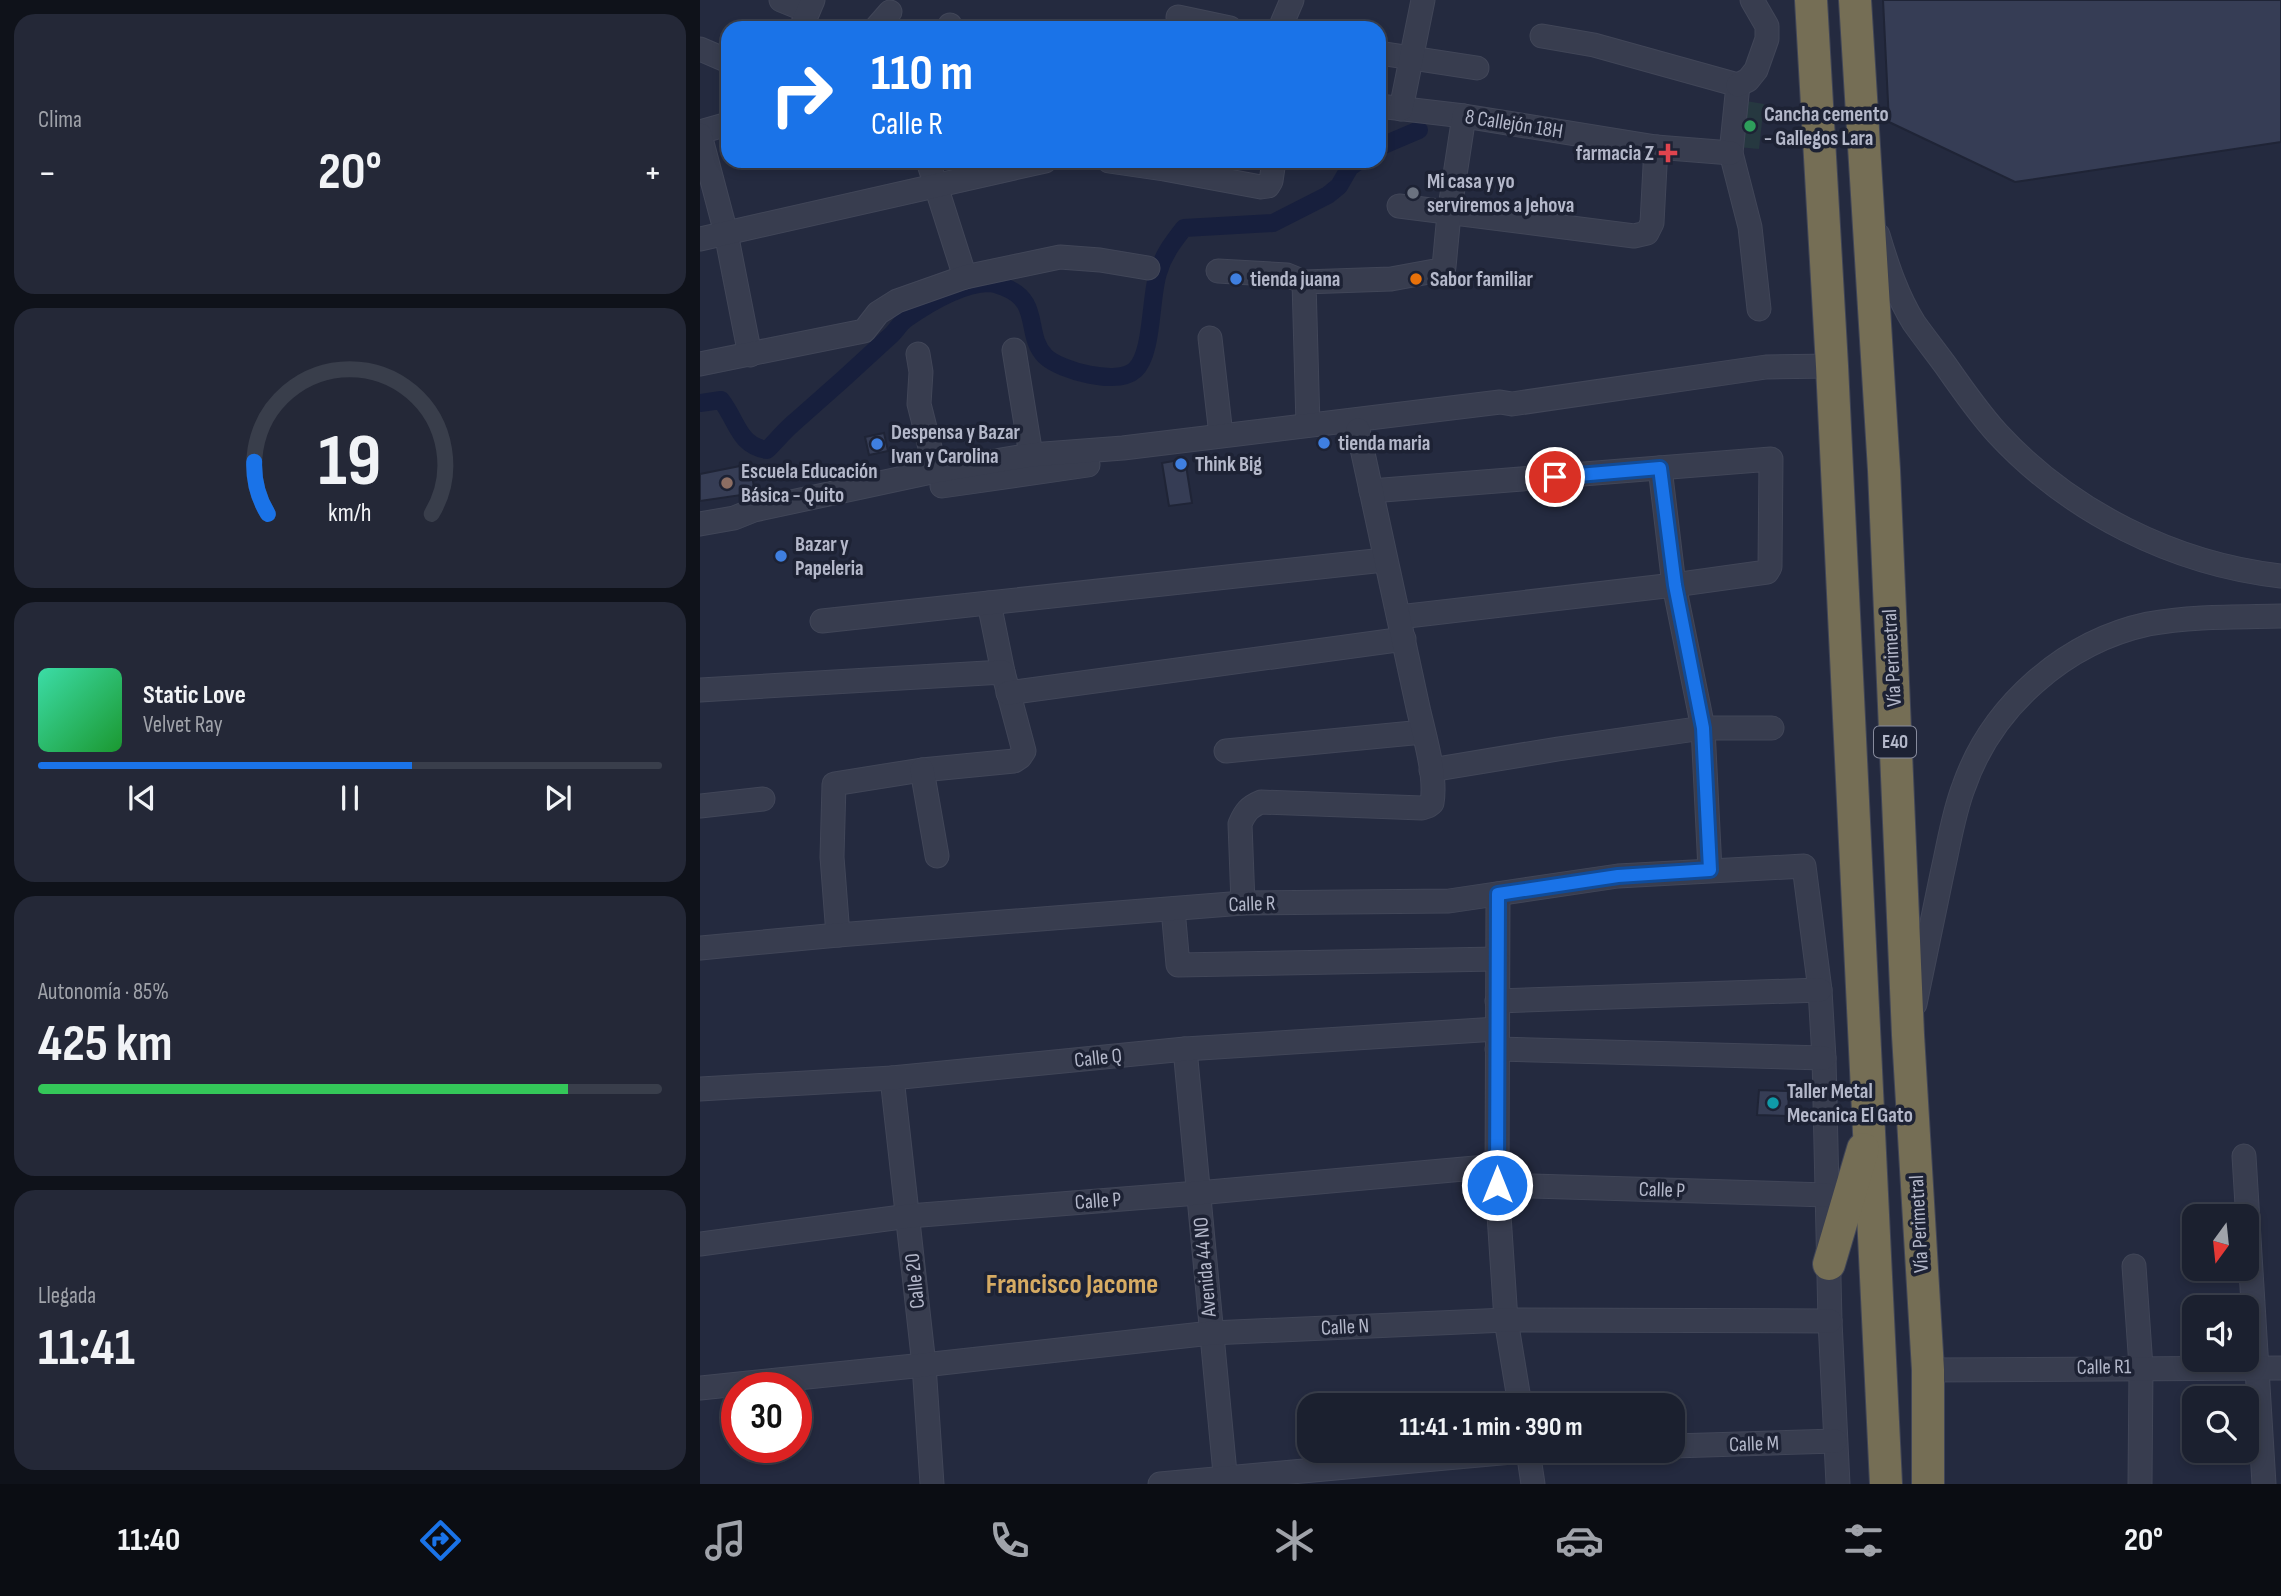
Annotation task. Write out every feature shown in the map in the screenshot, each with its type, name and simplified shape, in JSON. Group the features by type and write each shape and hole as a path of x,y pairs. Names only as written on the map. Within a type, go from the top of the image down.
{"highway":[{"name":"E40","path":"1811,0 1832,366 1886,1484"},
{"name":"Vía Perimetral","path":"1855,0 1884,470 1908,1035 1928,1370 1928,1484"},
{"path":"1829,1264 1853,1177 1870,1131"}],"street":[{"path":"780,0 808,13"},
{"path":"1283,21 1292,0"},
{"path":"1390,107 1411,58 1423,0"},
{"path":"1542,36 1594,46 1738,85 1748,80 1756,70 1767,39 1766,26 1752,0"},
{"path":"1180,15 1203,21"},
{"path":"700,49 721,58"},
{"path":"1386,54 1477,68"},
{"path":"1738,85 1731,153 1750,228 1759,309"},
{"name":"8 Callejón 18H","path":"1390,107 1656,146 1731,153"},
{"path":"1218,271 1287,275 1304,282 1391,279 1440,270 1446,261 1449,214 1464,116"},
{"path":"721,126 700,133 726,233 750,355"},
{"path":"1399,206 1634,236 1647,233 1652,223 1656,146"},
{"path":"930,168 965,277"},
{"path":"700,239 1013,168"},
{"path":"1157,168 1261,187 1268,186 1272,180 1273,168"},
{"path":"1864,170 1874,223 1890,274 1914,321 1970,401 1998,434 2047,478 2101,516 2140,537 2223,566 2281,576"},
{"path":"700,364 864,331 878,313 897,301 965,277 1060,257 1148,268"},
{"path":"1304,282 1308,425"},
{"path":"1210,338 1221,435"},
{"path":"1014,350 1031,455"},
{"path":"918,354 921,372 919,404 936,471"},
{"path":"734,518 759,520 1221,435 1500,402 1513,404 1766,367 1832,366"},
{"path":"700,524 936,471 1031,455 1124,454 1358,430 1500,412 1513,404"},
{"path":"1243,903 1240,824 1251,806 1261,802 1422,808 1432,803 1431,770 1358,430"},
{"path":"700,690 1006,683 1401,628 1767,572 1770,567 1771,459 1371,491"},
{"path":"1660,468 1675,585 1703,728 1710,870"},
{"path":"822,621 1384,560"},
{"path":"838,935 832,857 834,784 922,770 1014,761 1024,751 989,603"},
{"path":"1908,1035 1954,820 1964,785 1979,752 1998,722 2022,694 2049,670 2112,635 2147,625 2183,620 2281,616"},
{"path":"1431,770 1558,748 1703,728 1772,728"},
{"path":"1226,751 1423,732"},
{"path":"922,770 937,856"},
{"path":"700,806 763,799"},
{"name":"Calle R","path":"700,948 1243,903 1449,901 1618,876 1804,866 1820,990"},
{"path":"1498,894 1497,1175 1506,1320 1518,1393"},
{"path":"1173,909 1178,965 1497,959"},
{"path":"1497,1001 1820,990 1838,1484"},
{"name":"Calle Q","path":"700,1089 892,1078 1185,1049 1497,1039 1824,1058"},
{"name":"Avenida 44 NO","path":"1185,1049 1225,1481"},
{"name":"Calle 20","path":"892,1078 924,1366 932,1484"},
{"path":"2244,1156 2253,1295"},
{"name":"Calle P","path":"700,1244 909,1216 1497,1175 1827,1195"},
{"path":"2134,1266 2141,1367 2140,1484"},
{"name":"Calle N","path":"700,1388 1211,1333 1506,1320 1830,1321"},
{"name":"Calle R1","path":"1928,1370 2182,1367"},
{"name":"Calle R1","path":"2259,1367 2281,1368"},
{"path":"2258,1372 2264,1484"},
{"name":"Calle M","path":"1685,1446 1835,1441"},
{"path":"1160,1484 1225,1481 1406,1463"},
{"path":"1529,1463 1533,1484"}],"shaded area":[{"name":"Cancha cemento - Gallegos Lara","path":"1740,100 1764,104 1759,149 1737,147"}],"building":[{"path":"1883,0 2281,0 2281,142 2015,182 1889,122"},
{"name":"Despensa y Bazar Ivan y Carolina","path":"884,433 888,451 869,455 865,437"},
{"path":"1185,459 1192,503 1169,506 1162,463"},
{"name":"Escuela Educación Básica - Quito","path":"750,464 755,493 700,501 700,474"},
{"name":"Taller Metal Mecanica El Gato","path":"1759,1090 1789,1091 1788,1116 1757,1115"}],"waterway":[{"path":"1386,144 1419,130"},
{"path":"700,403 721,400 744,438 767,450 906,319 956,291 988,283 1016,293 1023,301 1039,347 1052,362 1089,375 1127,375 1135,370 1145,352 1158,273 1172,244 1184,228 1273,223 1328,195 1339,186 1349,168"}],"place":[{"name":"Cancha cemento - Gallegos Lara","path":"1750,126"},
{"name":"farmacia Z","path":"1668,153"},
{"name":"Mi casa y yo serviremos a Jehova","path":"1413,193"},
{"name":"tienda juana","path":"1236,279"},
{"name":"Sabor familiar","path":"1416,279"},
{"name":"tienda maria","path":"1324,443"},
{"name":"Despensa y Bazar Ivan y Carolina","path":"877,444"},
{"name":"Think Big","path":"1181,464"},
{"name":"Escuela Educación Básica - Quito","path":"727,483"},
{"name":"Bazar y Papeleria","path":"781,556"},
{"name":"Taller Metal Mecanica El Gato","path":"1773,1103"}],"district":[{"name":"Francisco Jacome","path":"1072,1284"}],"route":[{"path":"1497,1185 1498,894 1618,876 1710,870 1703,728 1675,585 1660,468 1555,477"}]}
